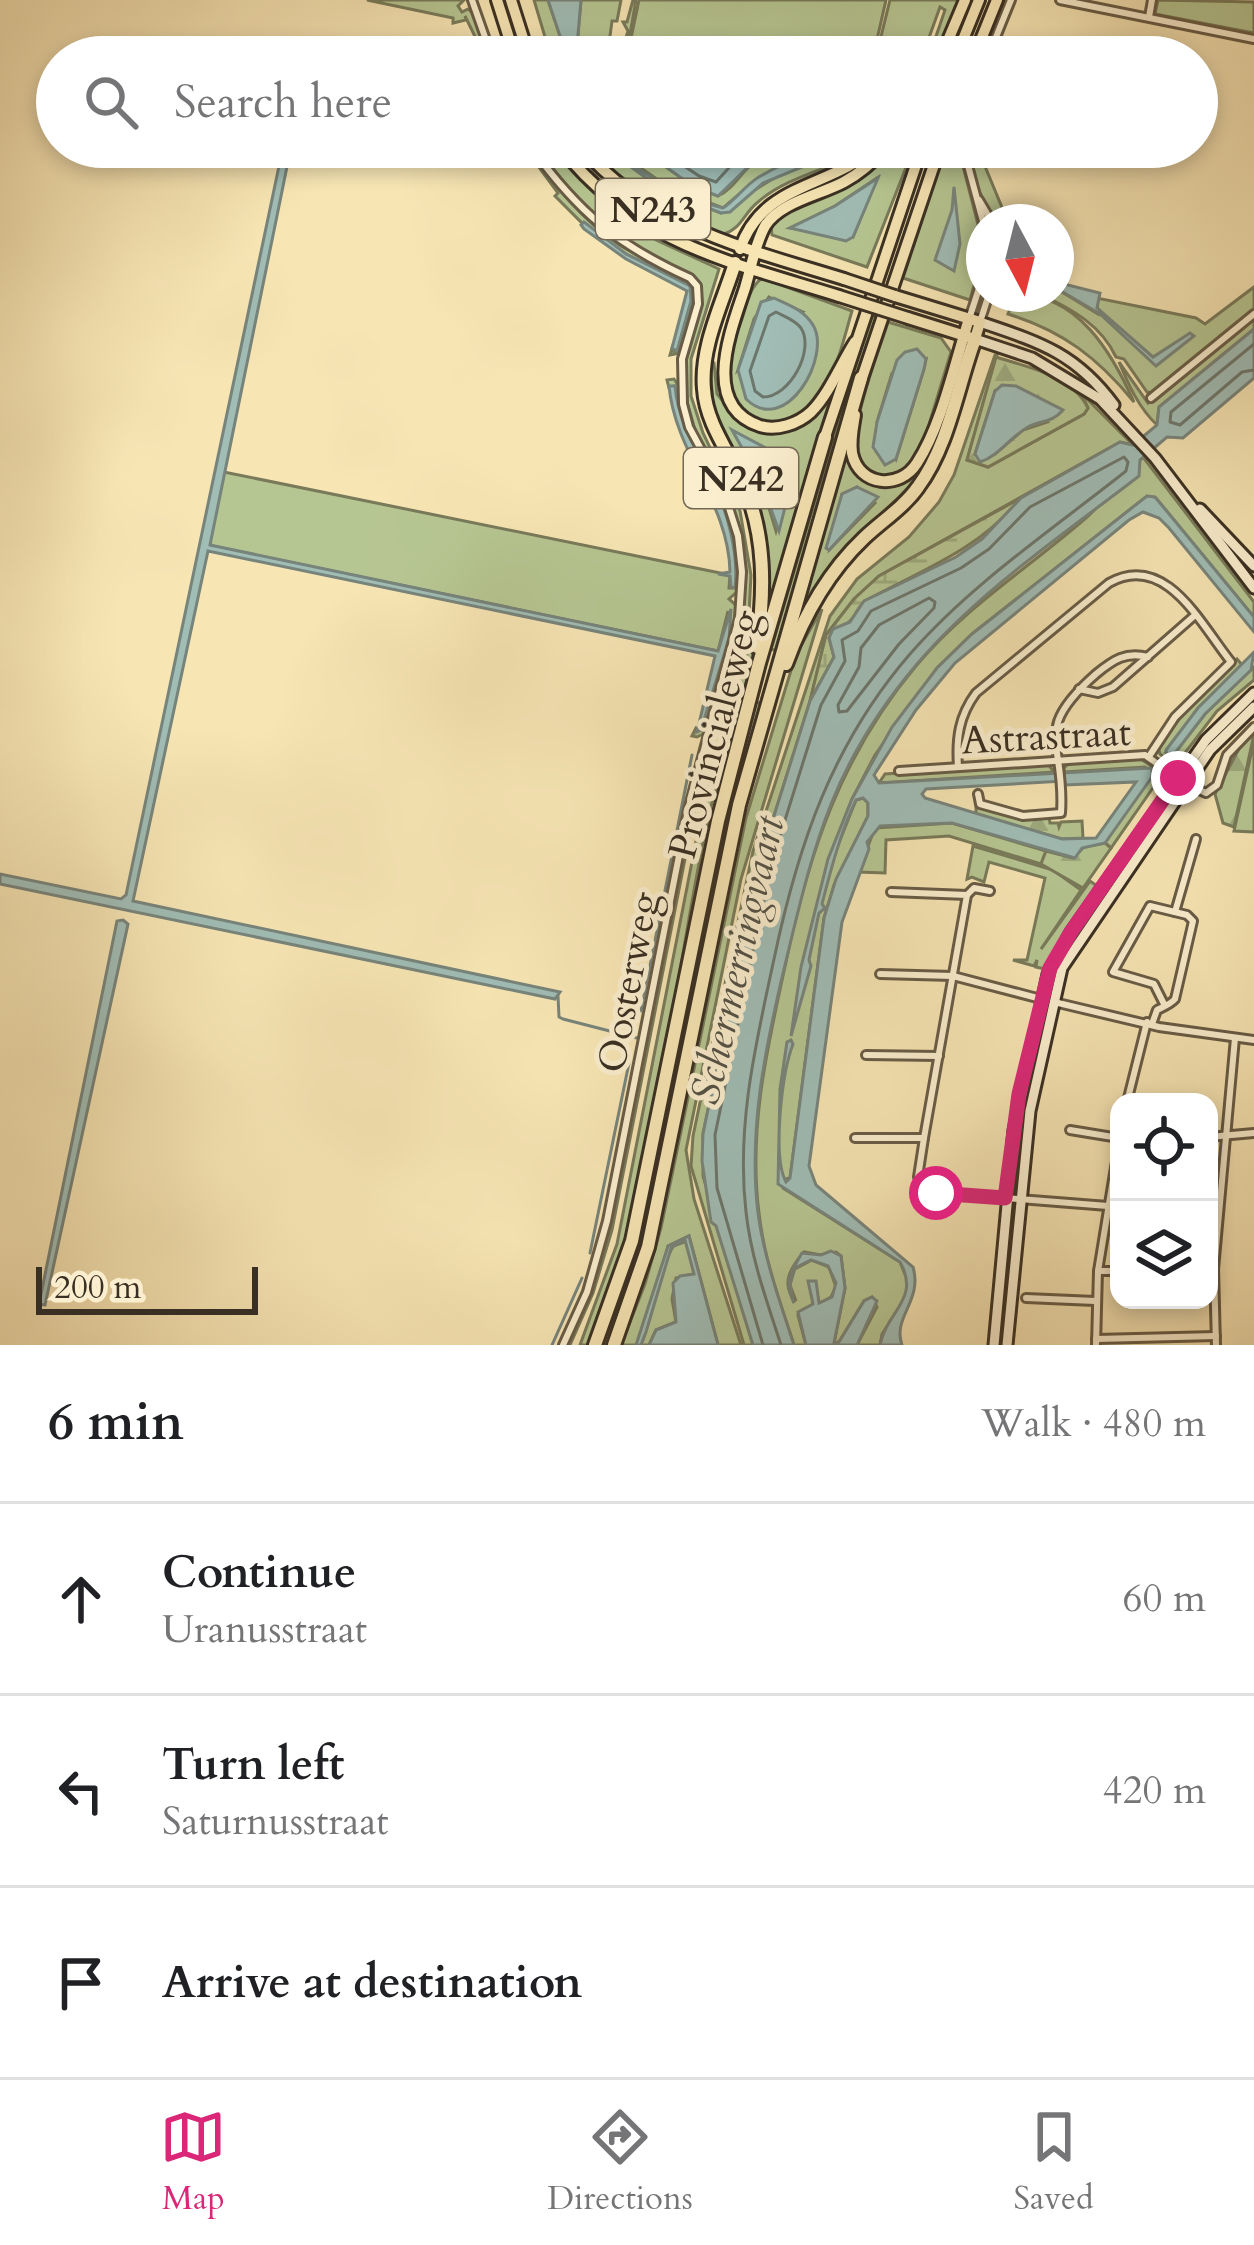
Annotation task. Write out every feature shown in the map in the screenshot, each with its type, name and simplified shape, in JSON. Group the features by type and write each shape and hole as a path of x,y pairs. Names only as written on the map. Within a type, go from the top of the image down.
{"highway":[{"name":"N242","path":"735,263 705,361 703,384 712,422 749,498 761,547 762,608 749,702"},
{"name":"N242","path":"763,715 820,590 862,540 911,497 928,473 940,449 969,337"},
{"name":"Provincialeweg","path":"614,1345 648,1246 730,847 763,715 861,378"},
{"name":"Provincialeweg","path":"595,1345 632,1241 718,821 825,436"}],"main road":[{"path":"497,0 508,36"},
{"path":"511,0 523,36"},
{"path":"950,36 965,0"},
{"path":"964,36 979,0"},
{"path":"982,36 997,0"},
{"name":"N243","path":"579,168 604,196 669,238 969,337"},
{"name":"N243","path":"599,168 650,207 688,228 975,320"},
{"path":"735,263 751,223 771,202 844,168"},
{"path":"751,268 764,228 775,216 862,168"},
{"name":"Provincialeweg","path":"825,436 915,168"},
{"name":"Provincialeweg","path":"861,378 933,168"},
{"name":"N242","path":"751,268 724,361 725,387 742,416 772,428 800,420 820,401 855,342"},
{"path":"969,337 975,320"},
{"name":"N242","path":"861,378 852,438 855,462 876,481 895,481 915,467 926,447 969,337"}],"street":[{"path":"472,0 485,36"},
{"path":"996,36 1011,0"},
{"path":"1060,0 1254,40"},
{"path":"1149,17 1152,0"},
{"name":"Oosterweg","path":"549,168 593,221 621,243 698,286 698,304 682,359 683,404 689,427 729,506 741,560 735,638 716,693 688,810 607,1221 586,1292 563,1345"},
{"path":"968,168 979,204"},
{"path":"975,320 977,312"},
{"path":"975,320 979,312"},
{"path":"1151,398 1254,314"},
{"path":"975,320 1070,357 1101,387 1254,588"},
{"path":"969,337 1032,358 1065,375 1126,423"},
{"path":"1179,489 1254,566"},
{"path":"958,767 957,735 976,692 1109,583 1133,574 1160,579 1173,589 1231,662 1175,717 1150,755"},
{"path":"1079,689 1089,693 1108,690 1194,616"},
{"path":"978,794 980,804 1023,816 1059,814 1059,713 1079,689 1117,658 1148,657"},
{"path":"1006,1345 1030,1111 1068,955 1217,726 1254,693"},
{"path":"994,1345 1005,1198 1019,1094 1057,953 1182,781 1254,706"},
{"path":"1182,781 1202,792 1214,790 1227,755 1254,727"},
{"name":"Astrastraat","path":"898,771 1150,755 1182,781"},
{"path":"1175,912 1196,838"},
{"path":"989,891 974,888 967,895 918,1177 925,1190 1108,1206"},
{"path":"891,892 967,895"},
{"path":"1129,1093 1149,1023 1156,1010 1165,1006 1175,999 1193,920 1146,908 1113,972 1154,985 1165,1006"},
{"path":"880,974 953,976 1149,1023 1254,1040"},
{"path":"1218,1215 1235,1038"},
{"path":"866,1055 939,1056"},
{"path":"1070,1130 1110,1138"},
{"path":"1218,1137 1254,1133"},
{"path":"854,1138 924,1138"},
{"path":"1110,1194 1095,1300 1096,1342 1216,1340 1214,1309"},
{"path":"1098,1271 1110,1271"},
{"path":"1026,1298 1095,1300"}],"green space":[{"path":"367,0 464,0 458,6 477,17 483,36 475,36 465,16 466,20 453,23 453,18"},
{"path":"534,0 548,0 560,36 545,36"},
{"path":"581,0 621,0 610,36 578,36"},
{"path":"636,0 630,36 626,36 623,22"},
{"path":"639,0 886,0 878,36 632,36"},
{"path":"890,0 959,0 944,36 936,36 945,10 940,7 930,36 881,36"},
{"path":"1158,0 1254,2 1254,33 1155,14"},
{"path":"540,168 581,213 621,246 671,270 696,289 680,353 670,355 672,348 674,352 678,349 691,301 690,286 626,254 582,223 555,196 558,193"},
{"path":"552,168 574,168 613,212 656,240 719,269 691,359 691,396 740,511 751,575 749,614 698,793 612,1230 593,1293 567,1345 601,1258 615,1200 689,817 738,637 744,557 736,517 696,433 685,396 684,362 701,300 700,284 692,275 643,253 589,214"},
{"path":"608,168 633,168 664,191 721,213 795,168 824,168 770,193 724,234 685,223"},
{"path":"641,168 667,168 694,187 718,196 748,168 782,168 759,177 723,208 668,187"},
{"path":"857,168 906,168 867,267 772,235 771,226","holes":["877,178 853,237 790,228 835,206"]},
{"path":"939,168 963,168 973,204 966,204 966,299 903,278"},
{"path":"971,168 986,168 1001,204 985,204"},
{"path":"762,278 852,311 821,395 803,414 779,423 745,414 729,383 733,345","holes":["769,297 803,312 738,370 754,319"]},
{"path":"1254,287 1254,313 1155,393 1147,392 1124,359 1116,357 1094,327 1074,312 1074,299 1098,314 1097,298 1196,318 1205,324"},
{"path":"716,304 702,373 703,400 756,530 761,574 759,619 706,828 633,1211 593,1335 588,1345 580,1345 617,1244 700,821 757,618 759,579 752,524 709,426 699,389 701,357"},
{"path":"1008,314 1075,315 1103,346 1134,402 1078,348"},
{"path":"870,315 876,317 777,651 771,649"},
{"path":"1254,319 1254,329 1159,407 1157,425 1140,404 1119,362 1148,403"},
{"path":"888,322 941,338 951,352 921,451 916,461 893,478 867,470 856,450 859,414","holes":["926,359 896,459 877,422 892,373"]},
{"path":"995,355 967,460 988,467 1084,414 1088,408 1081,393 1133,445 1120,442 879,576 826,635 758,867 703,1134 703,1176 753,1345 744,1345 691,1166 693,1136 753,851 830,616 857,579 909,537 939,502 954,475"},
{"path":"996,357 1061,380 1088,408 988,467 967,460","holes":["995,391 1047,422 1023,430 995,454 975,454"]},
{"path":"710,363 714,363 717,394 738,420 796,426 835,382 767,619 762,542 714,420","holes":["733,431 796,465 776,531 761,482"]},
{"path":"674,379 691,432 726,506 738,569 739,590 729,599 737,606 731,641 703,734 697,737 692,736 696,728 701,730 729,639 728,611 718,651 209,542 224,472 730,575 729,588 734,588 727,521 683,419 674,386 669,388 667,380"},
{"path":"847,440 873,484 903,484 923,470 907,495 877,522 795,632","holes":["857,487 875,503 830,549 842,494"]},
{"path":"1143,457 1254,602 1254,617 1156,498 1147,496 972,634 937,668 875,755 831,854 832,860 856,800 863,798 868,816 834,885 824,918 790,1178 782,1180 783,1188 900,1262 909,1284 880,1345 857,1345 877,1307 872,1297 864,1301 834,1343 845,1288 841,1256 804,1252 792,1269 788,1282 796,1301 790,1285 793,1270 812,1260 829,1267 836,1287 819,1304 816,1287 811,1288 813,1304 798,1315 806,1345 794,1345 761,1230 756,1181 758,1118 795,921 832,805 868,734 916,666 977,606 1087,517"},
{"path":"1021,498 968,545 864,602 829,638 834,657 810,701 826,635 854,599 879,576"},
{"path":"822,609 741,879 686,1150 694,1199 741,1345 718,1345 689,1236 668,1246 663,1267 673,1246 687,1241 694,1274 676,1278 672,1299 676,1322 656,1330 649,1345 621,1345 661,1228 746,818 796,654"},
{"path":"1237,659 1243,666 1198,708 1166,752 1175,753 1205,714 1254,667 1254,680 1217,711 1174,764 1160,754 1158,746 1191,704"},
{"path":"756,702 762,704 646,1239 609,1345 602,1345 639,1237 731,791"},
{"path":"1254,734 1234,827 1223,823 1215,794 1241,745"},
{"path":"1254,741 1254,832 1234,831"},
{"path":"1139,758 1167,776 1157,782 1111,848 1105,843 1152,773 1145,767 1064,772 1064,768 1070,762"},
{"path":"1048,764 1054,772 879,783 885,774"},
{"path":"976,806 1022,819 1049,817 1059,827 1061,822 1082,821 1083,838 1062,839 976,814"},
{"path":"952,823 1046,851 1041,864 949,836 886,840 885,873 858,872 875,828"},
{"path":"1105,843 1111,848 1083,888 1041,864 1046,851 1073,858 1084,847"},
{"path":"973,846 1053,870 1081,890 1041,949 1090,881 1097,886 1045,969 1036,967 1037,960 1034,966 1013,960 1027,960 1045,878 989,862 984,882 967,879"}],"water":[{"path":"548,0 581,0 578,36 560,36"},
{"path":"279,168 287,168 210,545 718,651 731,609 729,639 697,732 715,656 208,551 133,901 560,992 555,999 0,884 0,874 121,899 126,895"},
{"path":"633,168 671,189 723,208 754,180 776,168 799,168 763,183 730,212 721,213 664,191"},
{"path":"667,168 747,168 718,196 694,187"},
{"path":"878,178 853,237 846,241 790,228 835,206"},
{"path":"954,187 960,244 954,271 935,260 952,210"},
{"path":"584,222 626,254 690,286 691,301 677,351 672,348 687,291 626,259 584,229"},
{"path":"1074,286 1100,293 1097,308 1153,357 1190,333 1194,336 1156,366 1100,314 1074,299"},
{"path":"774,298 796,308 813,325 816,355 802,388 790,401 761,408 746,399 738,370 761,302"},
{"path":"1254,329 1254,378 1183,438 1167,437 1140,460 1139,476 1023,564 941,637 888,701 845,772 817,845 795,924 771,1029 757,1121 755,1182 761,1230 794,1345 753,1345 711,1222 703,1134 758,867 810,701 834,657 829,638 833,629 850,622 864,601 956,557 982,539 1021,498 1120,442 1133,445 1157,425 1159,407"},
{"path":"917,349 926,359 924,369 896,459 885,465 873,447 877,422 897,360"},
{"path":"1002,385 1016,386 1063,410 1028,427 980,462 975,454 995,391"},
{"path":"669,386 675,386 684,424 727,518 735,588 730,576 718,574 730,572 721,523 681,434"},
{"path":"732,430 796,464 779,531 761,482"},
{"path":"857,487 878,497 829,550 842,494"},
{"path":"1147,496 1155,497 1254,617 1254,632 1169,528 1143,512 955,663 916,710 874,775 879,783 1152,768 1152,777 1105,843 1082,848 1075,858 952,823 880,826 867,842 869,849 842,922 809,1166 816,1185 913,1267 914,1290 901,1326 902,1345 880,1345 907,1286 900,1262 778,1184 779,1135 782,1170 786,1182 790,1178 824,918 836,879 868,816 863,798 856,800 836,852 791,1036 801,967 828,859 852,799 892,727 937,668 972,634","holes":["1064,781 1065,785 1136,782 1096,838 1062,839 922,794 926,789"]},
{"path":"1254,652 1251,670 1205,714 1175,753 1167,756 1166,750 1198,708"},
{"path":"117,921 128,924 45,1305 39,1304"},
{"path":"787,1042 793,1044 779,1134 780,1089"},
{"path":"689,1236 718,1345 649,1345 656,1330 676,1322 673,1283 680,1276 694,1274 685,1240 671,1248 646,1332 641,1345 636,1345 668,1246"},
{"path":"831,1251 841,1256 845,1288 834,1343 864,1301 872,1297 877,1301 857,1345 806,1345 798,1312 813,1304 808,1281 816,1281 819,1303 832,1297 836,1283 828,1266 811,1260 795,1268 790,1285 794,1303 789,1289 790,1277 802,1253"}],"waterway":[{"path":"641,1011 692,755"},
{"path":"558,996 559,1017 637,1038"},
{"path":"590,1253 629,1063"},
{"path":"552,1345 582,1278"}],"route":[{"path":"936,1193 1005,1198 1019,1094 1050,968 1178,778"}],"water label":[{"name":"Schermerringvaart","path":"736,960"}]}
